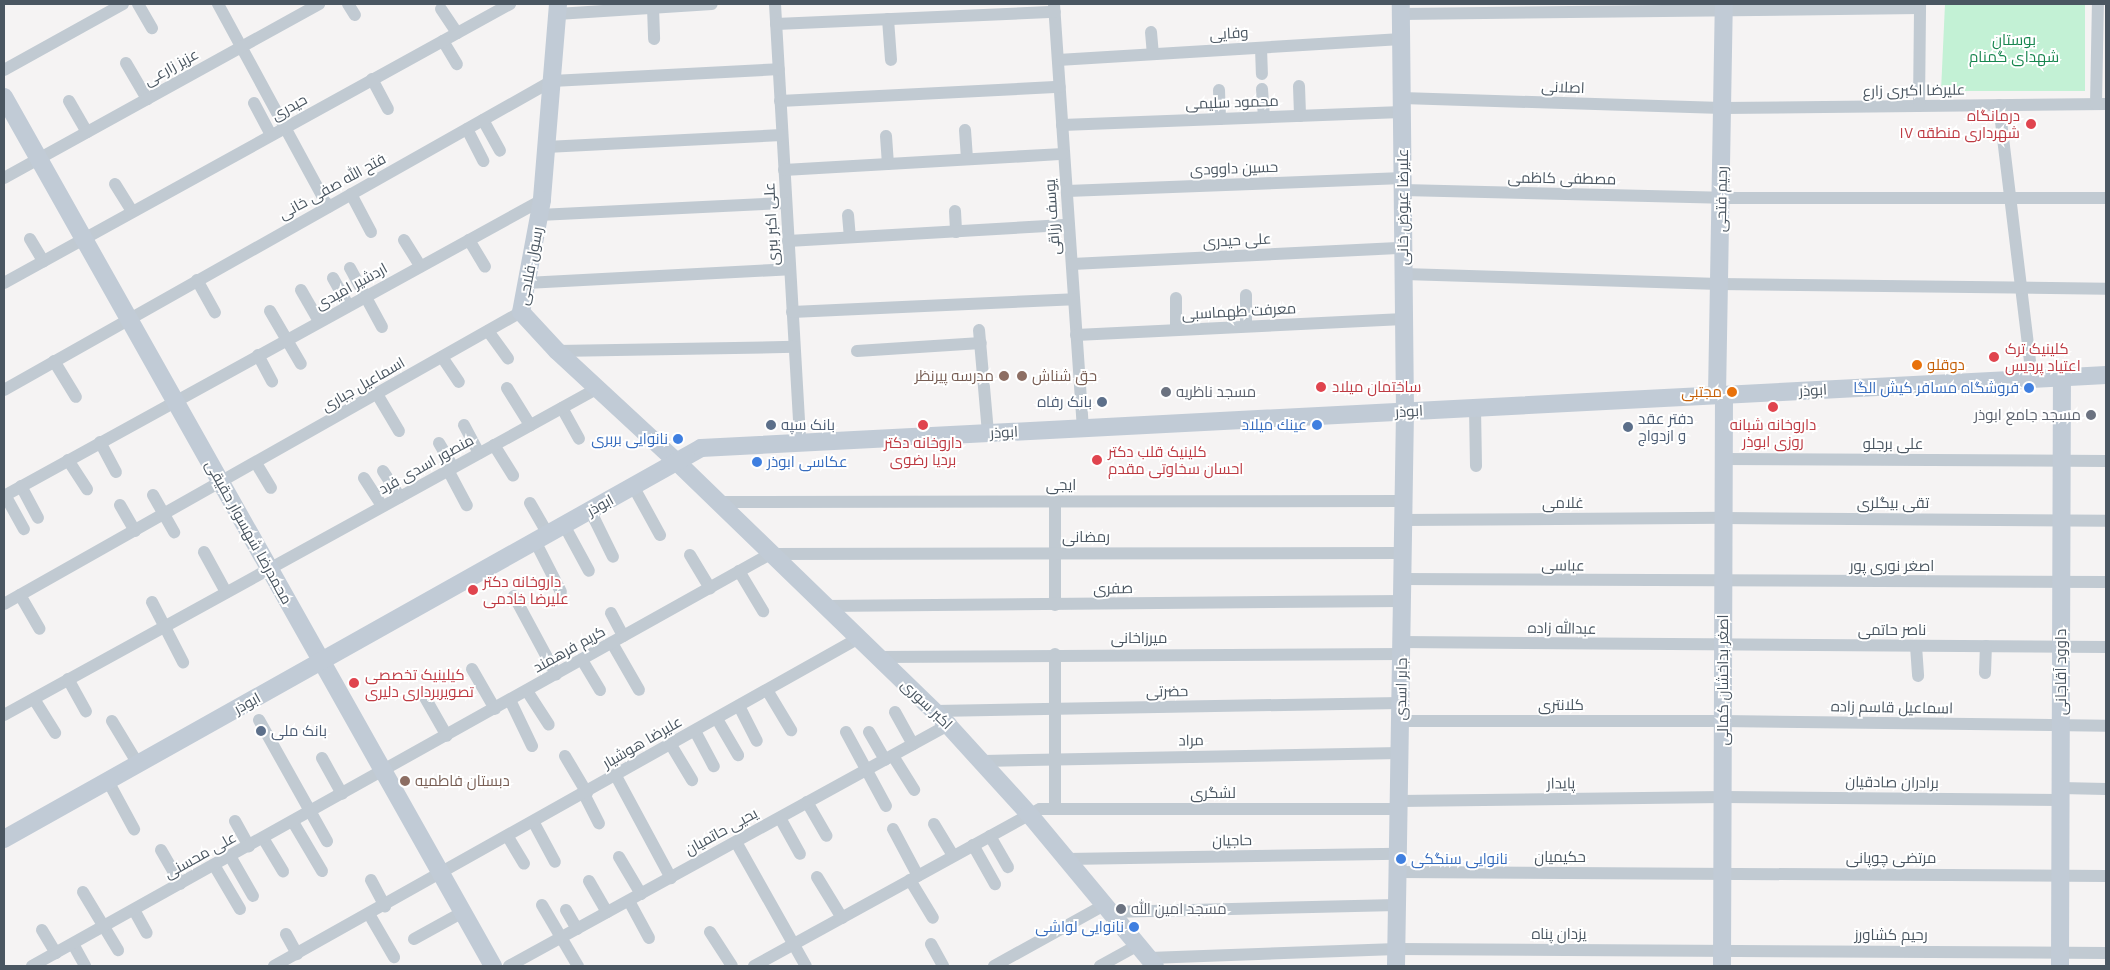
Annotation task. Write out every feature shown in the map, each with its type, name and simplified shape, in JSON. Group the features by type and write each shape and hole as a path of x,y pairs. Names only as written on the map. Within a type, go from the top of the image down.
{"street":[{"path":"4,70 103,8 123,4"},
{"path":"138,4 152,28"},
{"path":"218,4 328,207"},
{"name":"عزیز زارعی","path":"4,178 318,4"},
{"path":"348,4 355,15"},
{"name":"حیدری","path":"4,283 510,4"},
{"path":"557,9 712,4"},
{"name":"علی اکبر ببری","path":"775,4 800,443"},
{"path":"2098,4 2101,104"},
{"name":"رحیم فتحی","path":"1721,395 1719,284 1724,6"},
{"path":"1401,9 1920,6 1918,106"},
{"path":"653,7 654,39"},
{"path":"776,24 888,19 972,10 1054,8"},
{"name":"یوسف رزاقی","path":"1054,8 1083,428"},
{"path":"441,9 457,33"},
{"name":"رسول فلاحی","path":"557,9 541,207 521,312 557,351 677,462"},
{"name":"علیرضا عیوض خانی","path":"1401,9 1405,411"},
{"path":"888,19 891,60"},
{"path":"1151,32 1153,54"},
{"name":"وفایی","path":"1058,60 1401,39"},
{"path":"443,41 458,64"},
{"path":"1261,48 1262,74"},
{"path":"126,63 147,99"},
{"path":"552,81 778,69"},
{"path":"372,80 388,109"},
{"name":"فتح الله صفی خانی","path":"4,390 552,81"},
{"path":"1299,86 1300,116"},
{"path":"780,102 1060,87"},
{"path":"1262,88 1264,117"},
{"path":"1219,90 1220,119"},
{"name":"محمدرضا شهسوار حقیقی","path":"4,97 493,966"},
{"path":"69,101 87,132"},
{"path":"254,103 271,135"},
{"name":"علیرضا اکبری زارع","path":"1722,108 2101,104"},
{"name":"اصلانی","path":"1402,105 1722,108"},
{"name":"محمود سلیمی","path":"1062,125 1300,116 1402,105"},
{"path":"1999,105 2032,378"},
{"path":"483,120 500,151"},
{"path":"466,129 483,161"},
{"path":"965,130 967,159"},
{"path":"546,147 782,135"},
{"path":"886,136 888,164"},
{"path":"784,170 1064,154"},
{"path":"115,184 132,211"},
{"name":"مصطفی کاظمی","path":"1403,184 1721,198 2106,198"},
{"name":"حسین داوودی","path":"1067,190 1403,184"},
{"path":"351,194 371,232"},
{"path":"541,207 786,203"},
{"name":"اردشیر امیدی","path":"5,496 258,354 420,266 469,240 541,207"},
{"path":"955,211 956,232"},
{"path":"848,215 850,237"},
{"path":"788,241 1069,226"},
{"path":"30,239 44,260"},
{"path":"404,240 420,266"},
{"path":"469,240 485,267"},
{"name":"علی حیدری","path":"1072,264 1404,248"},
{"path":"350,268 382,327"},
{"path":"526,283 790,269"},
{"path":"1404,274 1719,284 2106,289"},
{"path":"333,278 348,305"},
{"path":"197,280 214,312"},
{"path":"301,290 319,321"},
{"path":"1246,295 1246,326"},
{"path":"1176,298 1176,330"},
{"path":"792,312 1074,300"},
{"path":"270,311 301,364"},
{"name":"اسماعیل جباری","path":"4,604 256,464 521,312"},
{"name":"معرفت طهماسبی","path":"1076,335 1404,319"},
{"path":"488,331 508,359"},
{"path":"857,351 980,336 988,433"},
{"path":"557,351 794,347"},
{"path":"258,354 272,381"},
{"path":"442,358 458,382"},
{"path":"54,361 76,397"},
{"name":"ابوذر","path":"4,839 701,448 2106,374"},
{"name":"داوود آقاجانی","path":"2060,959 2062,377"},
{"path":"507,388 530,425"},
{"name":"منصور اسدی فرد","path":"4,715 598,388"},
{"path":"378,394 399,431"},
{"name":"اصغر بداخشان کمالی","path":"1721,395 1724,459 1722,958"},
{"path":"562,408 579,438"},
{"path":"1475,408 1476,466"},
{"name":"جابر اسدی","path":"1396,958 1405,411"},
{"path":"464,425 479,453"},
{"path":"100,442 116,472"},
{"path":"439,443 467,505"},
{"path":"494,445 513,476"},
{"name":"علی برجلو","path":"1724,459 2106,461"},
{"path":"68,460 87,489"},
{"name":"اکبر سوری","path":"677,462 934,711 983,761 1147,957"},
{"path":"256,464 271,488"},
{"path":"383,471 400,497"},
{"path":"364,478 382,506"},
{"path":"21,486 38,518"},
{"path":"633,486 660,535"},
{"path":"153,495 163,516 174,532"},
{"path":"5,496 24,529"},
{"name":"ایجی","path":"718,502 1403,501"},
{"path":"1055,502 1055,605"},
{"path":"530,504 561,592"},
{"path":"120,505 135,531"},
{"path":"590,510 613,557"},
{"name":"غلامی","path":"1403,520 1724,518"},
{"name":"تقی بیگلری","path":"1724,518 2106,521"},
{"path":"564,525 589,571"},
{"path":"204,552 226,592"},
{"name":"رمضانی","path":"770,554 1403,553"},
{"name":"کریم فرهمند","path":"384,771 770,554"},
{"path":"690,555 710,588"},
{"path":"739,572 763,611"},
{"name":"عباسی","path":"1402,579 1724,582"},
{"name":"اصغر نوری پور","path":"1724,582 2106,582"},
{"path":"20,595 40,629"},
{"path":"514,596 556,674"},
{"name":"صفری","path":"824,606 1402,601"},
{"path":"152,602 183,662"},
{"path":"611,613 618,640 638,690"},
{"name":"علیرضا هوشیار","path":"274,966 508,837 858,638"},
{"name":"ناصر حاتمی","path":"1723,645 2106,647"},
{"name":"عبدالله زاده","path":"1401,648 1723,645"},
{"path":"1916,646 1918,676"},
{"path":"1985,673 1986,646"},
{"name":"میرزاخانی","path":"878,657 1401,648"},
{"path":"1055,654 1055,809"},
{"path":"582,660 600,690"},
{"path":"472,669 495,709"},
{"path":"68,679 86,711"},
{"path":"767,690 791,730"},
{"path":"527,691 549,725"},
{"path":"423,694 447,736"},
{"path":"34,699 55,733"},
{"path":"510,700 532,746"},
{"name":"حضرتی","path":"934,711 1400,703"},
{"path":"739,706 757,741"},
{"path":"895,712 913,744"},
{"path":"716,719 738,755"},
{"path":"259,720 327,841"},
{"path":"112,721 138,764"},
{"name":"کلانتری","path":"1400,721 1723,721"},
{"name":"اسماعیل قاسم زاده","path":"1723,721 2106,726"},
{"name":"یحیی حاتمیان","path":"510,966 948,725"},
{"path":"695,731 714,766"},
{"path":"846,732 886,806"},
{"path":"869,732 914,790"},
{"path":"671,745 692,780"},
{"name":"مراد","path":"983,761 1055,758 1400,754"},
{"path":"565,756 599,823"},
{"path":"322,758 342,794"},
{"name":"علی محسنی","path":"32,966 51,959 104,926 384,771"},
{"path":"616,776 671,878"},
{"path":"108,781 134,829"},
{"name":"برادران صادقیان","path":"1723,797 2060,794 2106,788"},
{"name":"پایدار","path":"1399,805 1723,797"},
{"path":"808,802 827,836"},
{"name":"لشگری","path":"754,966 1040,809 1399,805"},
{"path":"780,818 800,854"},
{"path":"235,821 249,846"},
{"path":"292,822 322,870"},
{"path":"534,822 556,862"},
{"path":"934,824 953,856"},
{"path":"893,829 933,918"},
{"path":"990,836 1008,867"},
{"path":"508,837 524,864"},
{"path":"263,838 283,871"},
{"path":"736,842 806,966"},
{"path":"973,845 995,884"},
{"path":"161,850 181,884"},
{"name":"حاجیان","path":"1066,859 1398,854"},
{"path":"230,856 252,896"},
{"path":"619,856 641,894"},
{"path":"214,865 240,909"},
{"name":"حکیمیان","path":"1398,872 1722,874"},
{"name":"مرتضی چوپانی","path":"1722,874 2106,876"},
{"path":"817,877 842,918"},
{"path":"371,880 385,906"},
{"path":"589,881 607,912"},
{"path":"83,892 118,950"},
{"path":"628,901 648,938"},
{"path":"542,905 578,966"},
{"path":"994,966 1107,908 1397,905"},
{"path":"134,910 146,933"},
{"path":"566,910 577,929"},
{"path":"414,939 463,912"},
{"path":"368,914 394,957"},
{"path":"42,930 51,959"},
{"path":"710,932 732,966"},
{"path":"286,934 297,954"},
{"path":"73,944 85,966"},
{"path":"930,944 943,966"},
{"name":"رحیم کشاورز","path":"1722,958 2060,959 2106,953"},
{"path":"1100,966 1147,957"},
{"name":"یزدان پناه","path":"1147,957 1722,958"}],"green space":[{"name":"بوستان شهدای گمنام","path":"1945,4 2085,4 2085,91 1941,91"}],"place":[{"name":"درمانگاه شهرداری منطقه ۱۷","path":"2031,124"},
{"name":"کلینیک ترک اعتیاد پردیس","path":"1994,357"},
{"name":"دوقلو","path":"1917,365"},
{"name":"مدرسه پیرنظر","path":"1004,376"},
{"name":"حق شناش","path":"1022,376"},
{"name":"ساختمان میلاد","path":"1321,387"},
{"name":"فروشگاه مسافر کیش الگا","path":"2029,388"},
{"name":"مسجد ناظریه","path":"1166,392"},
{"name":"مجتبی","path":"1732,392"},
{"name":"بانک رفاه","path":"1102,402"},
{"name":"داروخانه شبانه روزی ابوذر","path":"1773,407"},
{"name":"مسجد جامع ابوذر","path":"2091,415"},
{"name":"بانک سپه","path":"771,425"},
{"name":"داروخانه دکتر بردیا رضوی","path":"923,425"},
{"name":"عينك ميلاد","path":"1317,425"},
{"name":"دفتر عقد و ازدواج","path":"1628,427"},
{"name":"نانوایی بربری","path":"678,439"},
{"name":"کلینیک قلب دکتر احسان سخاوتی مقدم","path":"1097,460"},
{"name":"عکاسی ابوذر","path":"757,462"},
{"name":"داروخانه دکتر علیرضا خادمی","path":"473,590"},
{"name":"کیلینیک تخصصی تصویربرداری دلیری","path":"354,683"},
{"name":"بانک ملی","path":"261,731"},
{"name":"دبستان فاطمیه","path":"405,781"},
{"name":"نانوایی سنگکی","path":"1401,859"},
{"name":"مسجد امین الله","path":"1121,909"},
{"name":"نانوایی لواشی","path":"1134,927"}]}
